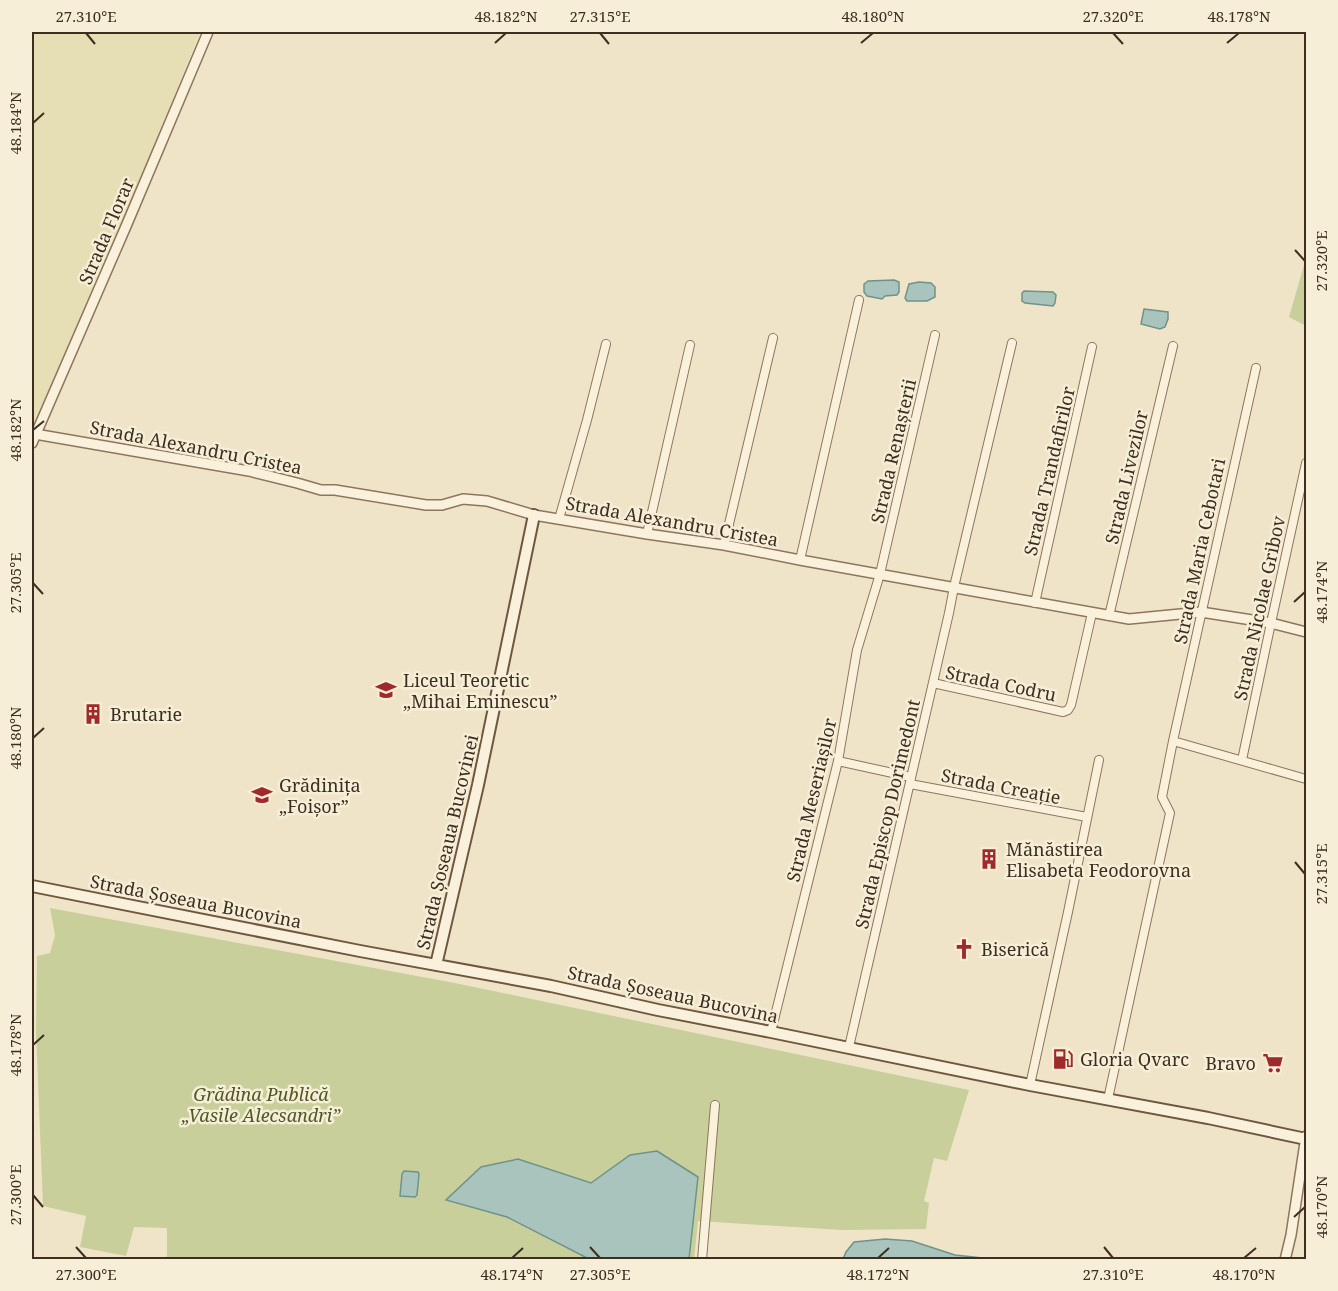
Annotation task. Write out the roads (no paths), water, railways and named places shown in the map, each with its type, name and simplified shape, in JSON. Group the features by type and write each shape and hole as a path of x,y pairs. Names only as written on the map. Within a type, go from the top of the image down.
{"main road":[{"name":"Strada Șoseaua Bucovinei","path":"436,965 478,785 534,514"},
{"name":"Strada Șoseaua Bucovina","path":"32,886 551,986 658,1010 1306,1138"}],"street":[{"name":"Strada Florar","path":"33,440 208,32"},
{"path":"800,560 859,300"},
{"name":"Strada Renașterii","path":"880,574 935,335"},
{"path":"724,544 773,339"},
{"name":"Strada Episcop Dorimedont","path":"849,1047 1012,343"},
{"path":"559,519 606,344"},
{"path":"647,534 690,345"},
{"name":"Strada Livezilor","path":"1108,616 1173,346"},
{"name":"Strada Trandafirilor","path":"1035,603 1092,347"},
{"name":"Strada Maria Cebotari","path":"1108,1099 1170,813 1162,797 1173,741 1256,368"},
{"name":"Strada Alexandru Cristea","path":"33,440 249,471 321,490 335,490 426,505 442,505 463,499 487,501 559,519 724,544 1108,616 1129,619 1201,612 1270,623 1306,632"},
{"name":"Strada Nicolae Gribov","path":"1242,760 1306,463"},
{"name":"Strada Meseriașilor","path":"771,1032 838,761 857,650 880,574"},
{"name":"Strada Codru","path":"933,683 1064,712 1071,705 1092,613"},
{"path":"1173,741 1306,777"},
{"path":"1030,1084 1099,760"},
{"name":"Strada Creație","path":"838,761 910,780 1087,817"},
{"path":"702,1260 715,1105"},
{"path":"1285,1260 1306,1138"}],"water":[{"path":"894,280 899,282 897,295 885,296 882,299 867,296 864,292 864,284 868,281"},
{"path":"931,283 935,287 935,297 927,301 907,301 905,298 909,284"},
{"path":"1024,291 1053,292 1056,295 1055,303 1053,306 1025,303 1022,301"},
{"path":"1144,309 1168,312 1165,327 1160,329 1141,324"},
{"path":"657,1151 698,1177 689,1259 589,1259 507,1217 446,1200 481,1167 518,1159 591,1183 630,1155"},
{"path":"404,1171 419,1174 415,1197 400,1196"},
{"path":"885,1239 912,1241 955,1255 992,1259 843,1259 854,1242"}],"place":[{"name":"Liceul Teoretic „Mihai Eminescu”","path":"386,690"},
{"name":"Brutarie","path":"93,714"},
{"name":"Grădinița „Foișor”","path":"262,795"},
{"name":"Mănăstirea Elisabeta Feodorovna","path":"989,859"},
{"name":"Biserică","path":"964,949"},
{"name":"Gloria Qvarc","path":"1063,1059"},
{"name":"Bravo","path":"1273,1063"}],"park label":[{"name":"Grădina Publică „Vasile Alecsandri”","path":"261,1104"}]}
